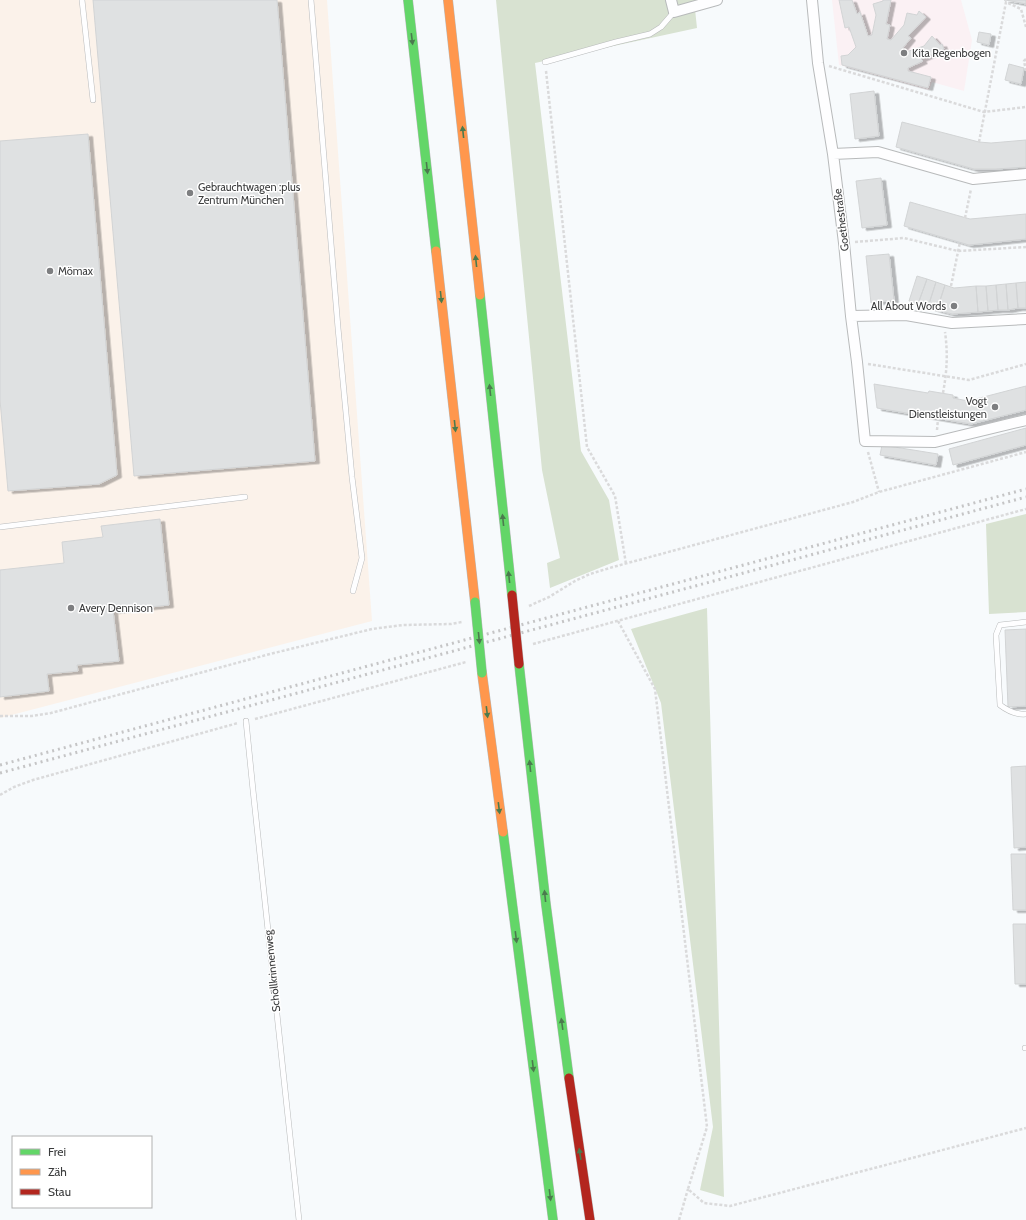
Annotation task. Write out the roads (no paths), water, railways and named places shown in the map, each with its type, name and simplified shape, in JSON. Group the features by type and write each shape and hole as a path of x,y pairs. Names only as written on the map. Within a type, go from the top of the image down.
{"highway":[{"path":"408,0 482,673 553,1220"},
{"path":"448,0 512,595 518,664 547,913 590,1220"}],"street":[{"path":"672,0 674,12 716,0"},
{"name":"Goethestraße","path":"812,0 818,63 833,154 844,243 865,441 935,442 1026,420"},
{"path":"833,154 878,152 973,179 1026,174"},
{"path":"851,316 906,315 952,323 1026,319"}],"lane":[{"path":"82,0 93,100"},
{"path":"311,0 338,328 352,477 362,558 353,591"},
{"path":"545,62 650,34 662,28 674,12"},
{"path":"0,527 245,497"},
{"path":"1026,622 1000,625 996,635 1000,705 1009,712 1026,714"},
{"name":"Schöllkrinnenweg","path":"246,721 299,1220"}],"railway":[{"path":"0,765 1026,489"},
{"path":"0,773 1026,497"}],"place":[{"name":"Kita Regenbogen","path":"904,53"},
{"name":"Gebrauchtwagen :plus Zentrum München","path":"190,193"},
{"name":"Mömax","path":"50,271"},
{"name":"All About Words","path":"954,306"},
{"name":"Vogt Dienstleistungen","path":"995,407"},
{"name":"Avery Dennison","path":"71,608"}]}
